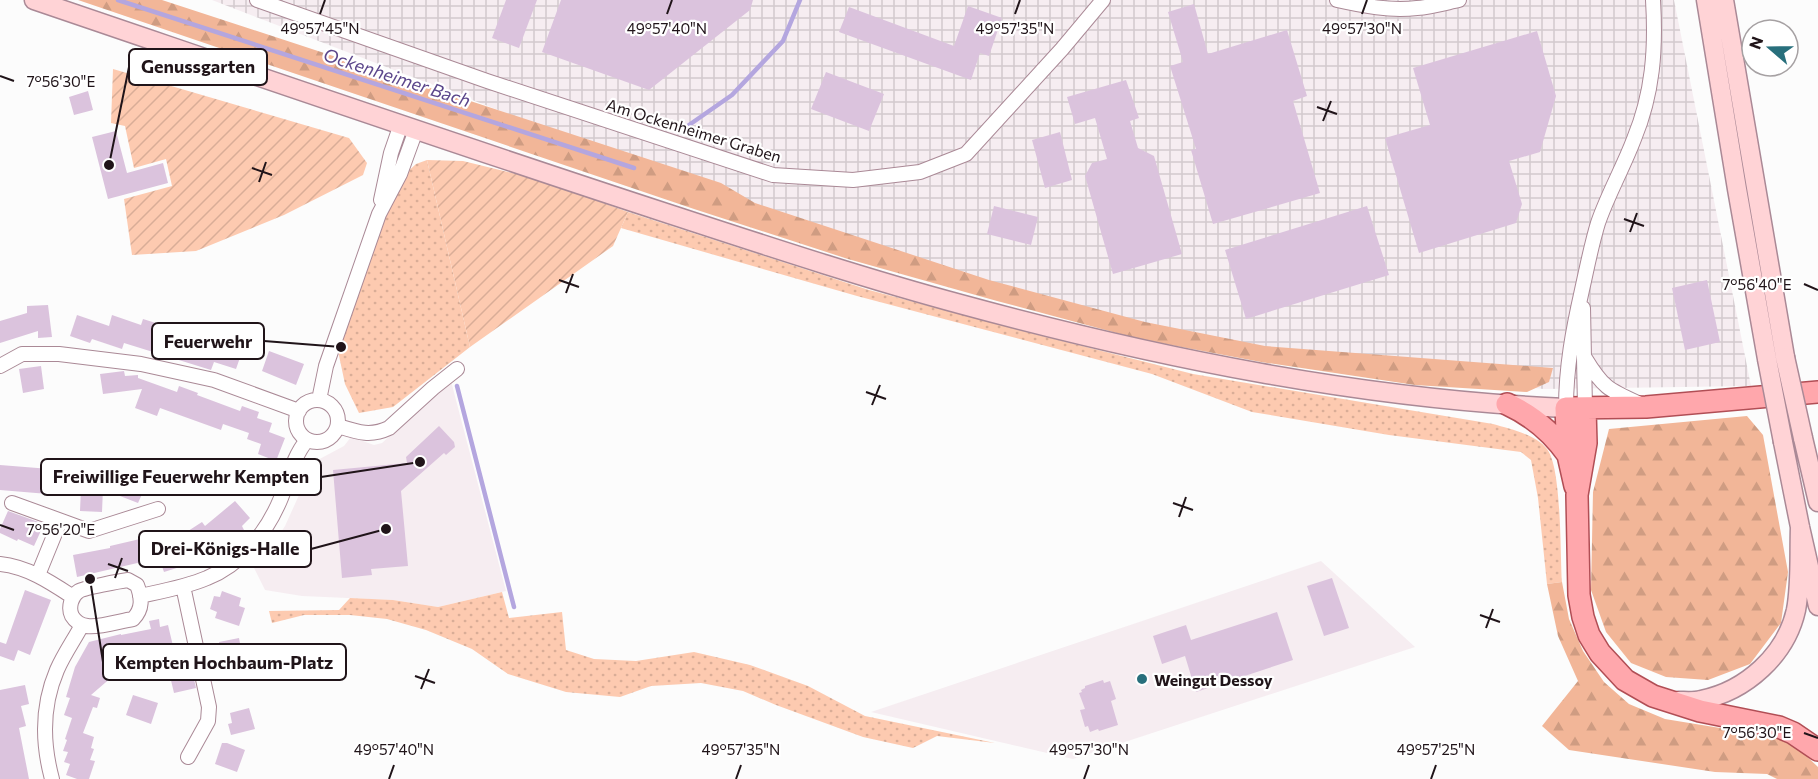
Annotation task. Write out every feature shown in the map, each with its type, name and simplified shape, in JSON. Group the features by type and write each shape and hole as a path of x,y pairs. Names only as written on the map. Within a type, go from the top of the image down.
{"main road":[{"path":"34,0 805,258 958,304 1182,359 1381,392 1453,400 1576,408 1646,406 1818,392"},
{"path":"1724,0 1776,358 1783,442 1818,606"},
{"path":"1706,1 1737,189 1776,358 1803,438 1818,502"},
{"path":"1507,404 1522,411 1548,430 1568,455"},
{"path":"1576,408 1568,455 1577,495"},
{"path":"1576,408 1586,443 1577,495 1579,595 1589,635 1599,653 1625,680 1666,701 1700,711 1779,727 1793,733 1818,750"},
{"path":"1666,701 1700,701 1721,694 1758,672 1773,657 1786,637 1795,612 1799,588 1800,527"}],"street":[{"name":"Am Ockenheimer Graben","path":"257,0 487,81 773,175 853,180 920,172 966,154 1062,49 1103,0"},
{"path":"1337,0 1375,8 1393,9 1418,8 1459,0"},
{"path":"1576,408 1566,378 1570,347 1586,264 1598,222 1635,139 1652,80 1655,30 1653,0"},
{"path":"319,400 326,366 379,214 400,174 409,127"},
{"path":"1576,408 1584,357 1582,288"},
{"path":"0,366 22,354 59,354 141,364 214,380 288,405 299,411"},
{"path":"1584,357 1605,386 1615,393 1646,406"},
{"path":"338,426 367,434 381,432 389,428 457,369"},
{"path":"319,400 325,401 334,408 339,420 332,437 320,442 307,440 297,427 299,411 308,402 319,400"},
{"path":"140,596 183,586 218,573 240,557 255,542 273,515 296,456 307,440"},
{"path":"12,503 89,531 158,509"},
{"path":"38,575 60,520"},
{"path":"0,564 38,575 73,597"},
{"path":"129,580 137,585 140,596 140,610 133,619 93,626 82,625 76,621 71,612 70,604 80,590 129,580"},
{"path":"183,586 209,707 208,721 188,757"},
{"path":"52,779 45,743 48,702 58,668 82,625"}],"shaded area":[{"path":"212,0 1674,0 1751,386 1544,389 1444,379 1175,341 935,278"},
{"path":"113,69 349,138 367,163 363,175 284,215 196,251 132,255 124,199 172,186 166,159 134,168 125,126 111,123"},
{"path":"427,160 470,347 393,407 359,413 345,384 338,351 386,212 404,175 416,164"},
{"path":"427,160 463,161 537,179 628,212 613,246 470,347"},
{"path":"628,212 869,290 1193,374 1493,424 1522,433 1542,444 1552,459 1558,492 1562,582 1547,584 1538,498 1531,460 1521,452 1389,435 1252,412 1152,374 857,296 621,228"},
{"path":"451,381 506,591 438,607 393,600 302,596 265,590 253,566 272,546 285,526 314,462 344,446 351,437 374,445 382,443"},
{"name":"Weingut Dessoy","path":"1321,561 1415,647 1073,759 871,712"},
{"path":"502,592 509,618 562,612 566,650 594,659 636,661 694,652 750,665 808,686 865,716 995,743 937,736 913,748 863,737 743,691 701,683 651,686 620,697 566,692 508,674 472,649 426,630 387,619 350,615 304,615 272,623 269,611 339,610 350,598 393,600 438,607"}],"green space":[{"path":"78,0 162,0 721,183 755,203 989,280 1145,322 1265,346 1553,368 1549,382 1527,392 1415,385 1261,362 1139,339 848,259"},
{"path":"1747,416 1763,435 1788,572 1781,623 1750,664 1708,680 1666,677 1631,663 1606,632 1591,590 1593,492 1609,429"},
{"path":"1562,582 1569,619 1583,651 1604,682 1629,704 1665,719 1775,737 1799,749 1818,767 1818,779 1777,779 1767,774 1715,772 1569,750 1542,726 1578,681 1558,636 1547,584"}],"building":[{"path":"506,0 537,0 519,48 492,38"},
{"path":"561,0 753,0 750,10 649,90 542,52"},
{"path":"1194,4 1208,54 1287,30 1307,96 1293,101 1320,193 1213,224 1191,150 1196,149 1170,66 1183,62 1168,12"},
{"path":"968,6 1002,18 989,56 980,53 971,80 839,32 849,7 954,46"},
{"path":"1537,31 1556,96 1540,152 1509,161 1522,204 1516,223 1419,253 1385,138 1430,125 1413,68"},
{"path":"826,72 884,94 869,131 811,109"},
{"path":"1126,80 1139,118 1130,121 1138,148 1154,156 1182,254 1113,274 1085,176 1092,163 1107,159 1095,118 1075,124 1067,97"},
{"path":"88,91 93,110 74,115 69,97"},
{"path":"116,131 127,173 163,163 168,183 108,199 92,137"},
{"path":"1060,132 1072,180 1045,188 1032,140"},
{"path":"994,206 1038,217 1031,245 987,234"},
{"path":"1367,206 1389,275 1246,319 1225,250"},
{"path":"1707,280 1720,342 1685,350 1672,288"},
{"path":"48,305 52,337 38,338 38,331 0,343 0,321 27,313 27,306"},
{"path":"77,315 109,326 112,315 141,325 143,319 191,334 190,336 225,348 227,343 243,349 236,369 214,362 211,370 124,343 122,349 92,339 90,343 70,336"},
{"path":"269,351 304,364 296,385 262,371"},
{"path":"41,366 44,389 23,393 19,369"},
{"path":"124,371 125,376 138,375 138,378 177,392 179,386 240,411 242,406 259,412 257,418 272,423 269,432 285,438 276,461 258,454 261,444 247,439 249,433 223,424 221,430 160,408 157,416 135,408 142,389 103,394 100,374"},
{"path":"439,426 454,442 455,447 446,455 444,453 401,491 408,566 371,569 372,575 342,578 333,470 407,463 406,457"},
{"path":"0,465 50,469 48,494 0,490"},
{"path":"129,474 148,481 138,503 120,496"},
{"path":"81,488 103,488 102,512 80,511"},
{"path":"235,501 250,518 242,526 244,530 202,560 164,572 159,558 77,577 73,555 140,539 143,551 187,536 185,533 202,522 205,526"},
{"path":"8,511 44,524 34,546 0,533"},
{"path":"1332,578 1349,628 1324,636 1307,586"},
{"path":"25,590 51,600 30,655 18,650 14,661 0,656 0,642 6,644"},
{"path":"222,591 241,598 239,606 245,608 239,626 215,618 217,612 210,609 214,596 220,597"},
{"path":"1277,612 1293,660 1196,692 1185,656 1162,664 1153,636 1186,625 1191,640"},
{"path":"159,619 160,627 168,625 173,646 165,648 166,652 155,654 155,651 126,657 127,664 91,695 100,698 97,708 93,707 83,733 94,737 91,748 94,749 90,760 95,761 89,779 77,779 66,775 70,764 64,762 68,752 63,751 72,718 64,715 70,698 66,697 75,667 89,642 151,629 149,621"},
{"path":"239,638 243,659 220,663 219,642"},
{"path":"191,666 196,688 174,693 169,672"},
{"path":"1103,680 1104,683 1110,681 1116,699 1111,701 1118,725 1090,732 1088,726 1085,727 1080,710 1085,709 1079,693 1085,686"},
{"path":"25,685 29,704 21,706 26,726 19,728 29,779 0,779 0,690"},
{"path":"133,695 158,703 151,724 126,715"},
{"path":"249,708 255,729 231,735 228,724 232,723 230,713"},
{"path":"222,743 245,750 237,772 215,764"}],"waterway":[{"name":"Ockenheimer Bach","path":"118,0 634,168"},
{"name":"Ockenheimer Bach","path":"689,125 732,95 783,41 800,0"},
{"path":"457,386 514,607"}],"place":[{"name":"Genussgarten","path":"109,165"},
{"name":"Feuerwehr","path":"341,347"},
{"name":"Freiwillige Feuerwehr Kempten","path":"420,462"},
{"name":"Drei-Königs-Halle","path":"386,529"},
{"name":"Kempten Hochbaum-Platz","path":"90,579"},
{"name":"Weingut Dessoy","path":"1142,679"}]}
